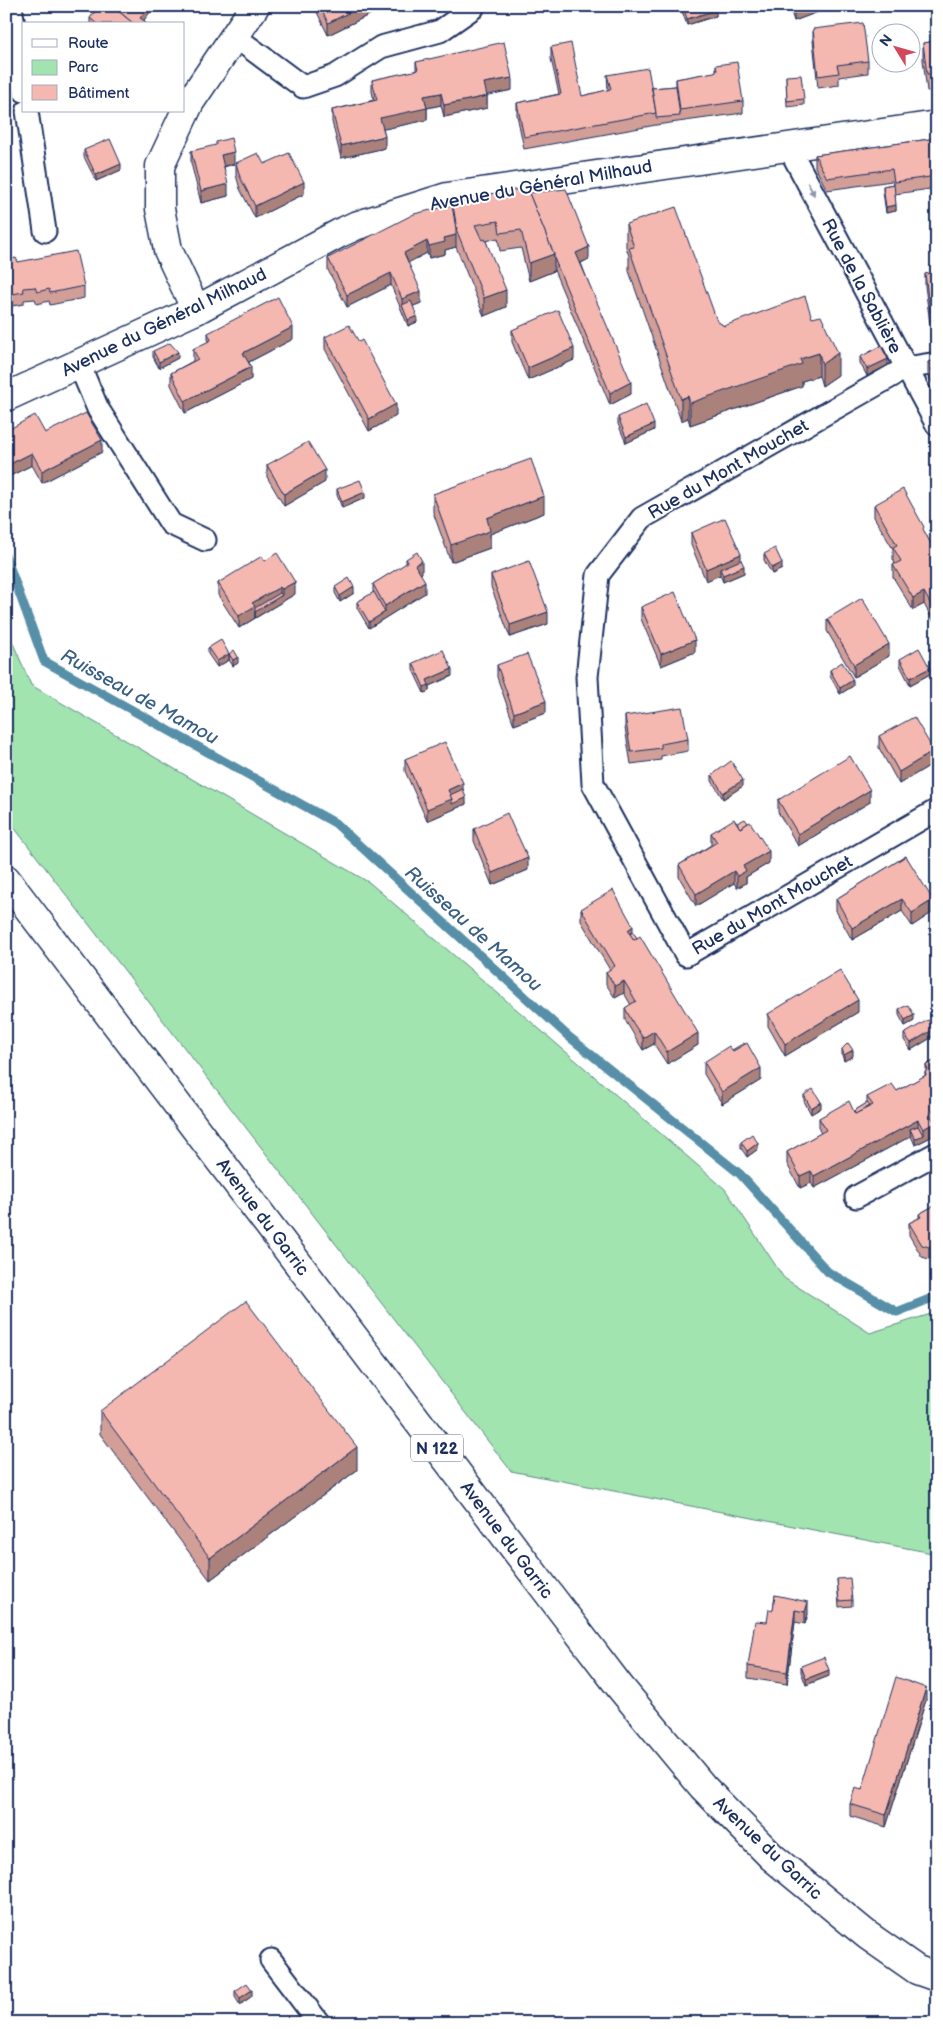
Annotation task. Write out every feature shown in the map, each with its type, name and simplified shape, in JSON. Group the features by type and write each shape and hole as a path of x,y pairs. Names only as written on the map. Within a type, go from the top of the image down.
{"main road":[{"path":"196,310 168,250 160,209 160,166 190,102 255,6"},
{"name":"Avenue du Général Milhaud","path":"6,398 196,310 355,226 447,197 937,125"},
{"name":"Avenue du Garric","path":"6,879 620,1687 703,1787 772,1857 866,1936 918,1970 937,1977"}],"street":[{"path":"11,6 22,78"},
{"path":"234,36 303,87 335,76 381,47 440,31 472,8"},
{"path":"27,112 45,231"},
{"name":"Rue de la Sablière","path":"788,146 937,425"},
{"path":"906,368 937,363"},
{"path":"79,364 98,409 170,524 205,540"},
{"name":"Rue du Mont Mouchet","path":"906,368 642,518 598,575 586,677 593,784 686,955 937,810"},
{"path":"856,1197 937,1153"},
{"path":"271,1960 319,2023"}],"green space":[{"path":"6,627 31,685 370,883 725,1189 784,1278 870,1333 937,1312 937,1554 511,1471 6,817"}],"building":[{"path":"99,6 120,6 117,10 132,22 95,22 90,18"},
{"path":"125,6 150,6 140,18 146,22 132,22 120,12"},
{"path":"320,6 362,6 328,23"},
{"path":"683,6 715,6 716,10 687,19"},
{"path":"863,23 868,61 837,65 839,73 818,76 813,29"},
{"path":"937,41 937,73 927,74 923,43"},
{"path":"504,42 512,78 484,83 487,96 444,105 441,93 424,96 427,108 380,118 385,136 341,146 332,110 377,100 372,80 418,70 416,62"},
{"path":"571,43 582,96 611,89 607,75 648,68 656,113 524,137 517,103 561,94 551,47"},
{"path":"737,62 743,101 680,110 676,79 714,72 717,71 716,65"},
{"path":"801,75 804,99 787,101 786,76"},
{"path":"676,86 680,116 656,118 652,88"},
{"path":"231,138 234,152 221,155 228,184 201,191 191,151 216,145 216,142"},
{"path":"937,138 937,176 894,182 892,169 827,178 815,155"},
{"path":"110,139 121,164 96,175 84,150"},
{"path":"258,153 264,164 289,153 304,182 255,206 240,177 236,163"},
{"path":"894,184 896,205 886,207 883,186"},
{"path":"527,188 554,254 529,263 521,230 500,233 498,221 475,225 482,240 485,239 506,290 484,298 456,229 452,200"},
{"path":"566,189 589,247 576,253 631,382 610,393 529,193"},
{"path":"452,205 456,235 444,238 445,242 429,246 427,241 404,253 421,291 402,299 391,273 347,295 328,258 414,214"},
{"path":"676,207 717,321 724,326 805,296 812,318 821,316 838,353 822,364 819,353 800,359 802,364 690,403 688,396 681,399 629,248 634,247 626,224"},
{"path":"76,251 84,286 50,293 49,289 37,292 35,287 23,288 24,292 6,295 6,260 16,258 18,262"},
{"path":"937,272 937,311 930,312 925,274"},
{"path":"278,297 293,327 243,353 251,367 185,401 171,373 198,359 193,349 211,340 208,333"},
{"path":"411,301 417,316 408,320 402,305"},
{"path":"558,310 574,348 528,368 512,330"},
{"path":"349,325 359,342 362,340 396,404 369,419 325,337"},
{"path":"170,343 178,352 159,362 153,351"},
{"path":"881,346 888,359 867,369 860,357"},
{"path":"937,360 937,378 936,379 928,362"},
{"path":"646,404 654,424 626,437 618,417"},
{"path":"86,413 102,440 42,471 32,453 6,466 6,431 35,415 45,433"},
{"path":"308,442 325,470 284,494 267,465"},
{"path":"531,459 544,496 487,518 490,531 451,545 433,494"},
{"path":"360,480 365,492 342,502 337,489"},
{"path":"903,489 937,555 937,611 935,612 924,592 913,598 893,565 901,561 893,547 897,545 874,505"},
{"path":"725,518 741,554 706,569 691,533"},
{"path":"775,548 782,563 772,568 764,554"},
{"path":"417,552 422,561 415,565 425,581 385,606 373,584 408,562 406,559"},
{"path":"277,553 295,582 282,589 280,587 252,603 255,606 239,616 218,583 262,556 265,561"},
{"path":"741,560 744,566 723,575 720,569"},
{"path":"529,561 548,612 510,625 491,575"},
{"path":"349,578 354,587 340,596 335,587"},
{"path":"374,592 385,612 369,622 357,602"},
{"path":"675,592 695,640 661,654 641,607"},
{"path":"280,593 282,595 255,612 255,608"},
{"path":"862,598 889,644 854,665 827,619"},
{"path":"221,640 229,654 217,661 208,648"},
{"path":"919,648 930,668 910,678 900,659"},
{"path":"234,650 238,657 233,660 229,654"},
{"path":"443,650 452,669 427,680 429,685 424,687 413,663"},
{"path":"527,654 546,701 514,713 497,665"},
{"path":"842,662 853,680 840,688 830,670"},
{"path":"682,707 688,739 661,744 661,748 631,752 625,716"},
{"path":"914,717 934,751 899,772 879,736"},
{"path":"445,742 463,783 448,790 452,799 427,809 405,759"},
{"path":"850,756 870,790 798,834 778,800"},
{"path":"731,761 743,780 723,793 712,775"},
{"path":"463,789 466,798 452,804 450,795"},
{"path":"507,813 528,858 492,873 474,829"},
{"path":"734,819 740,828 750,822 769,851 743,866 746,871 737,876 734,871 696,894 679,865 717,842 711,833"},
{"path":"745,819 748,823 740,828 737,823"},
{"path":"906,856 933,900 912,913 902,899 852,928 836,899"},
{"path":"613,890 633,926 628,930 634,940 640,936 698,1033 667,1052 654,1031 643,1038 633,1023 625,1008 636,1001 624,981 615,986 606,972 615,966 581,909"},
{"path":"633,932 637,938 634,940 630,934"},
{"path":"840,970 858,1000 785,1044 768,1014"},
{"path":"908,1005 914,1015 905,1020 899,1009"},
{"path":"928,1020 934,1029 911,1043 904,1034"},
{"path":"744,1043 745,1045 732,1050"},
{"path":"747,1043 761,1068 722,1092 704,1062 729,1046 733,1051"},
{"path":"848,1043 853,1050 844,1055 842,1049"},
{"path":"937,1059 937,1109 929,1113 935,1123 923,1129 918,1120 814,1176 811,1171 800,1176 787,1152 826,1130 819,1118 849,1101 855,1114 873,1105 867,1097 892,1084 897,1091 926,1075 925,1072 928,1070 926,1065"},
{"path":"813,1089 821,1102 811,1108 804,1095"},
{"path":"867,1103 870,1106 855,1114 854,1111"},
{"path":"918,1126 923,1135 915,1139 910,1129"},
{"path":"752,1134 758,1143 747,1151 741,1142"},
{"path":"937,1204 937,1242 929,1247 922,1245 909,1223 921,1217 919,1214"},
{"path":"246,1301 357,1447 210,1558 100,1411"},
{"path":"850,1578 852,1600 839,1601 837,1579"},
{"path":"775,1595 808,1602 805,1612 795,1610 787,1672 748,1666 755,1621 767,1622 769,1609 773,1610"},
{"path":"824,1657 829,1670 806,1679 801,1666"},
{"path":"896,1677 926,1688 886,1815 850,1804 855,1788 862,1790"},
{"path":"247,1983 252,1990 240,1998 235,1991"}],"waterway":[{"name":"Ruisseau de Mamou","path":"6,557 44,661 335,823 568,1036 740,1174 828,1272 897,1312 937,1296"}]}
